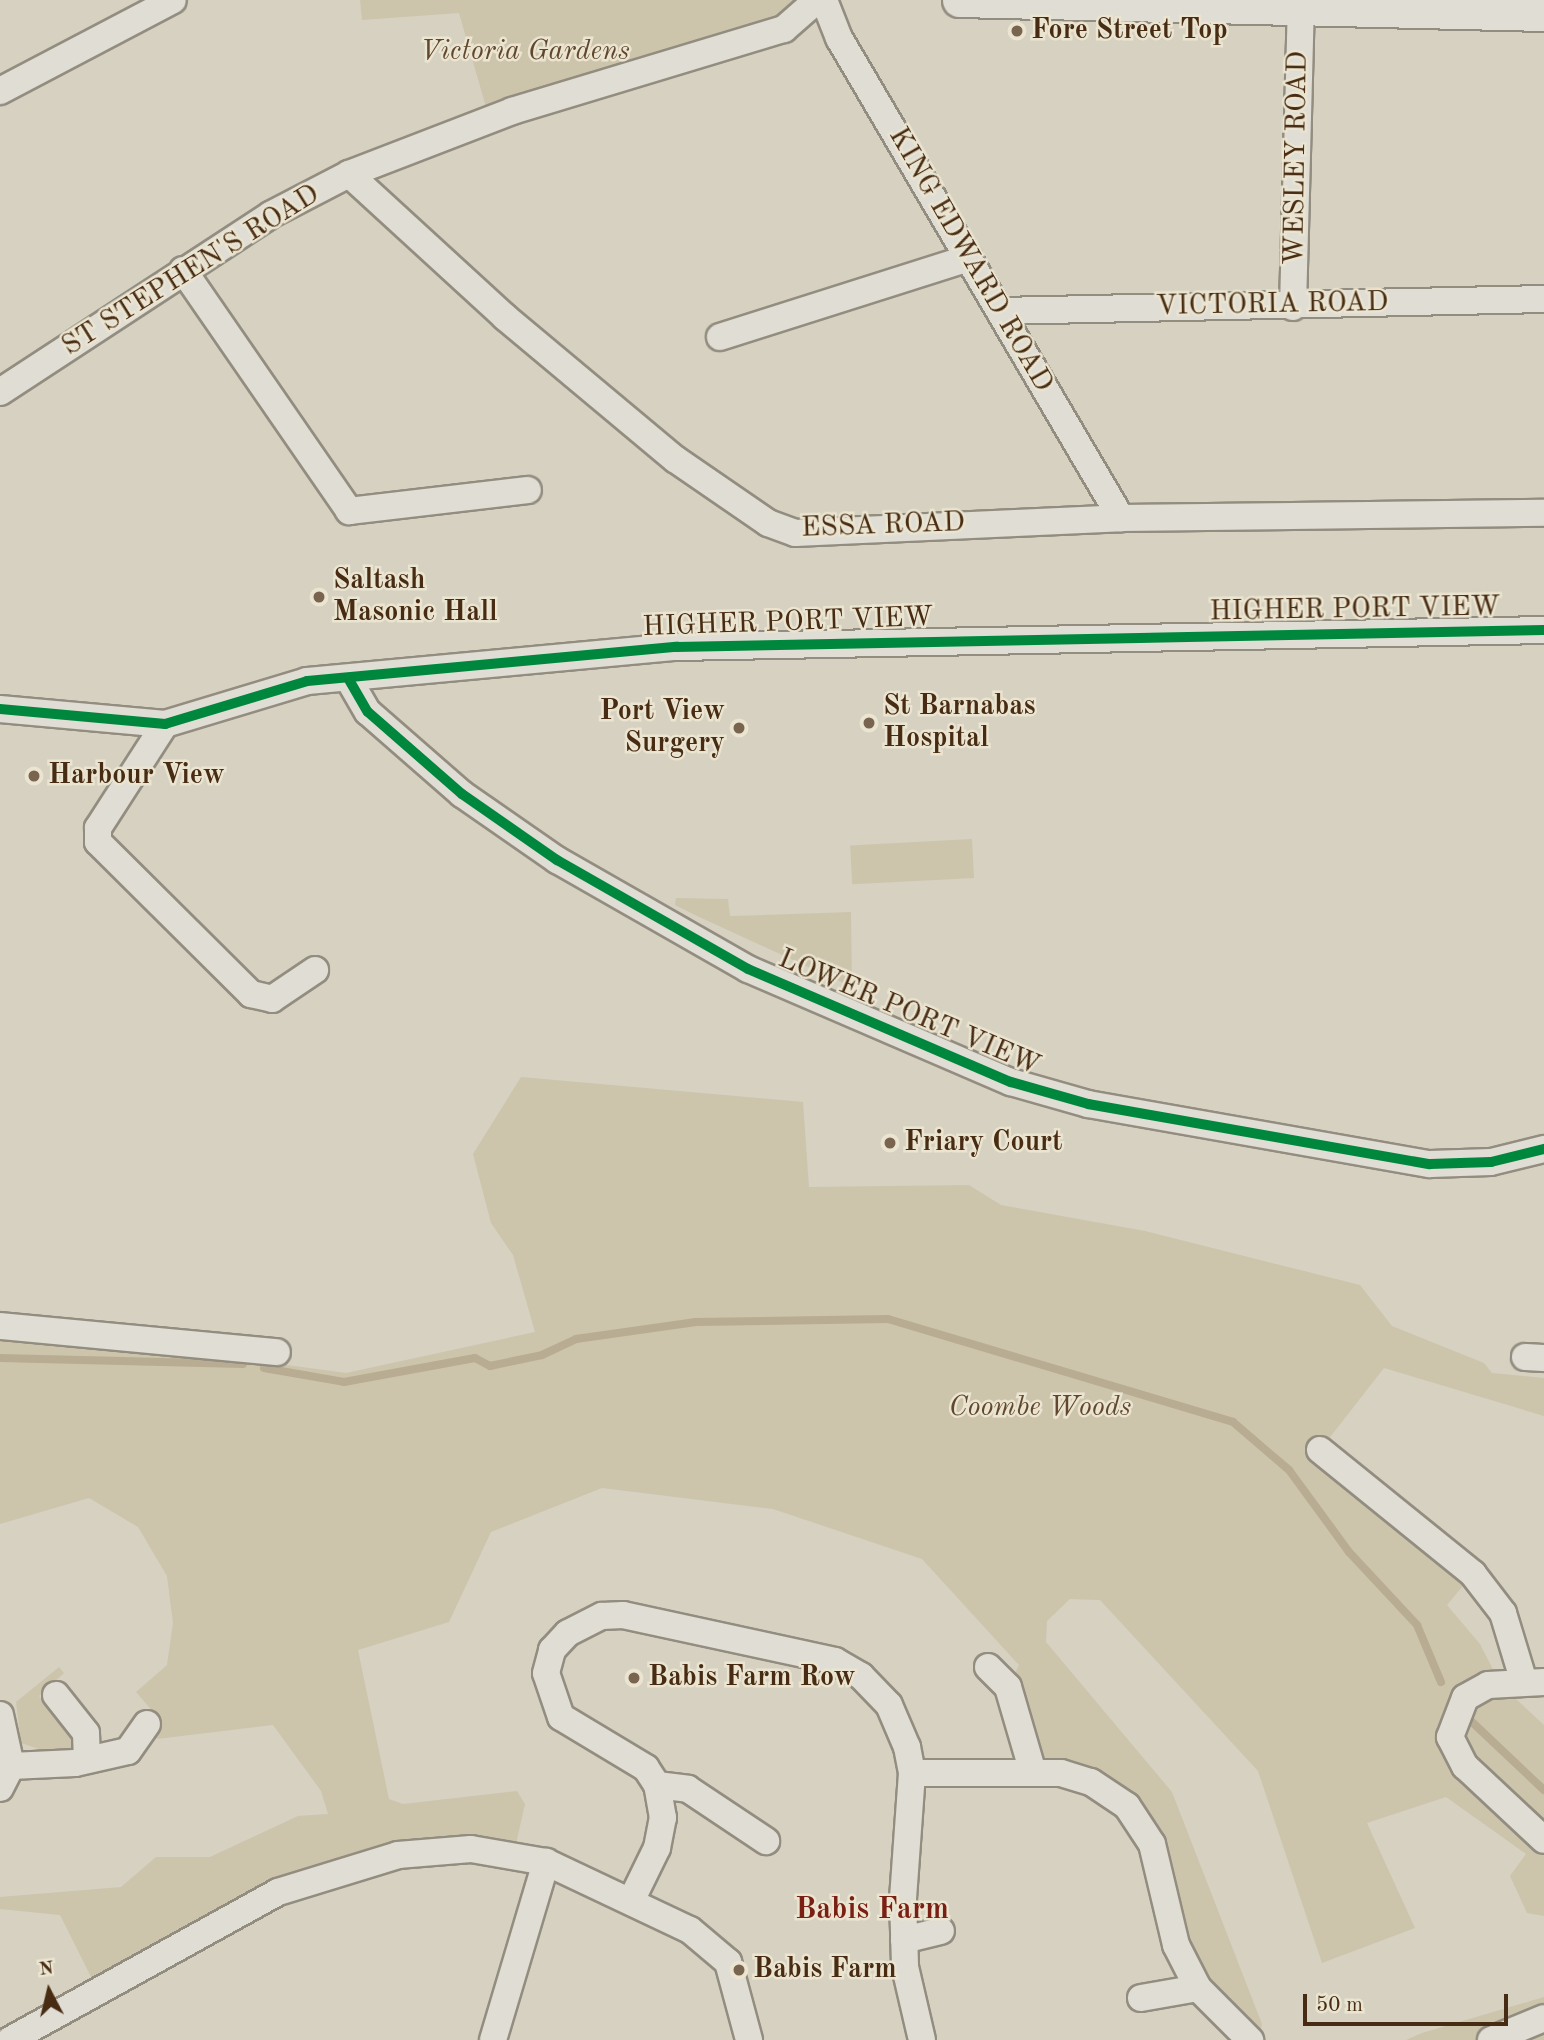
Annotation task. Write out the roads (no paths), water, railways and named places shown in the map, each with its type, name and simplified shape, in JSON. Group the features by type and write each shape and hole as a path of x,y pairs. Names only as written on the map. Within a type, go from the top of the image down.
{"street":[{"path":"0,91 173,0"},
{"name":"ST STEPHEN'S ROAD","path":"0,392 183,270 349,174 512,111 784,29 817,0"},
{"name":"KING EDWARD ROAD","path":"824,0 839,37 1121,518"},
{"path":"958,0 1301,9 1402,5 1544,14"},
{"name":"WESLEY ROAD","path":"1293,307 1301,9"},
{"name":"ESSA ROAD","path":"349,174 621,414 768,523 794,533 1121,518 1544,513"},
{"path":"720,337 969,258"},
{"path":"183,270 349,511 528,490"},
{"name":"VICTORIA ROAD","path":"1000,311 1293,307 1544,299"},
{"name":"HIGHER PORT VIEW","path":"0,709 165,724 290,685 676,647 1544,630"},
{"name":"LOWER PORT VIEW","path":"348,678 368,712 462,794 557,860 748,969 1011,1082 1101,1107 1430,1164 1491,1162 1544,1149"},
{"path":"165,724 98,828 98,842 251,994 272,999 314,970"},
{"path":"0,1326 262,1357"},
{"path":"1320,1450 1473,1574 1503,1613 1534,1682 1488,1685 1465,1698 1450,1737 1465,1766 1544,1840"},
{"path":"632,1899 657,1848 663,1818 657,1785 646,1768 578,1731 550,1699 545,1672 552,1650 568,1633 602,1616 623,1615 788,1649 861,1676 889,1705 912,1773 904,1940 922,2040"},
{"path":"988,1667 1008,1687 1032,1769"},
{"path":"56,1695 86,1733 87,1760"},
{"path":"0,1715 5,1777 128,1751 147,1724"},
{"path":"912,1773 1032,1769 1091,1782 1128,1806 1152,1844 1176,1945 1198,1988 1250,2040"},
{"path":"657,1785 688,1789 766,1841"},
{"path":"10,2040 278,1892 341,1868 471,1849 546,1862 632,1899 690,1930 728,1962 749,2040"},
{"path":"493,2040 546,1862"},
{"path":"904,1940 941,1931"},
{"path":"1141,1998 1198,1988"},
{"path":"1491,2040 1544,2018"}],"waterway":[{"path":"264,1368 344,1382 475,1358 490,1366 542,1355 576,1339 696,1322 888,1319 1233,1422 1289,1470 1349,1552 1417,1625 1441,1682"},
{"path":"0,1358 243,1364"},
{"path":"1472,1722 1544,1790"}],"place":[{"name":"Fore Street Top","path":"1017,31"},
{"name":"Saltash Masonic Hall","path":"319,597"},
{"name":"St Barnabas Hospital","path":"869,723"},
{"name":"Port View Surgery","path":"739,728"},
{"name":"Harbour View","path":"34,776"},
{"name":"Friary Court","path":"890,1143"},
{"name":"Babis Farm Row","path":"634,1678"},
{"name":"Babis Farm","path":"739,1970"}],"district":[{"name":"Babis Farm","path":"872,1910"}],"park label":[{"name":"Victoria Gardens","path":"525,52"},
{"name":"Coombe Woods","path":"1040,1408"}]}
